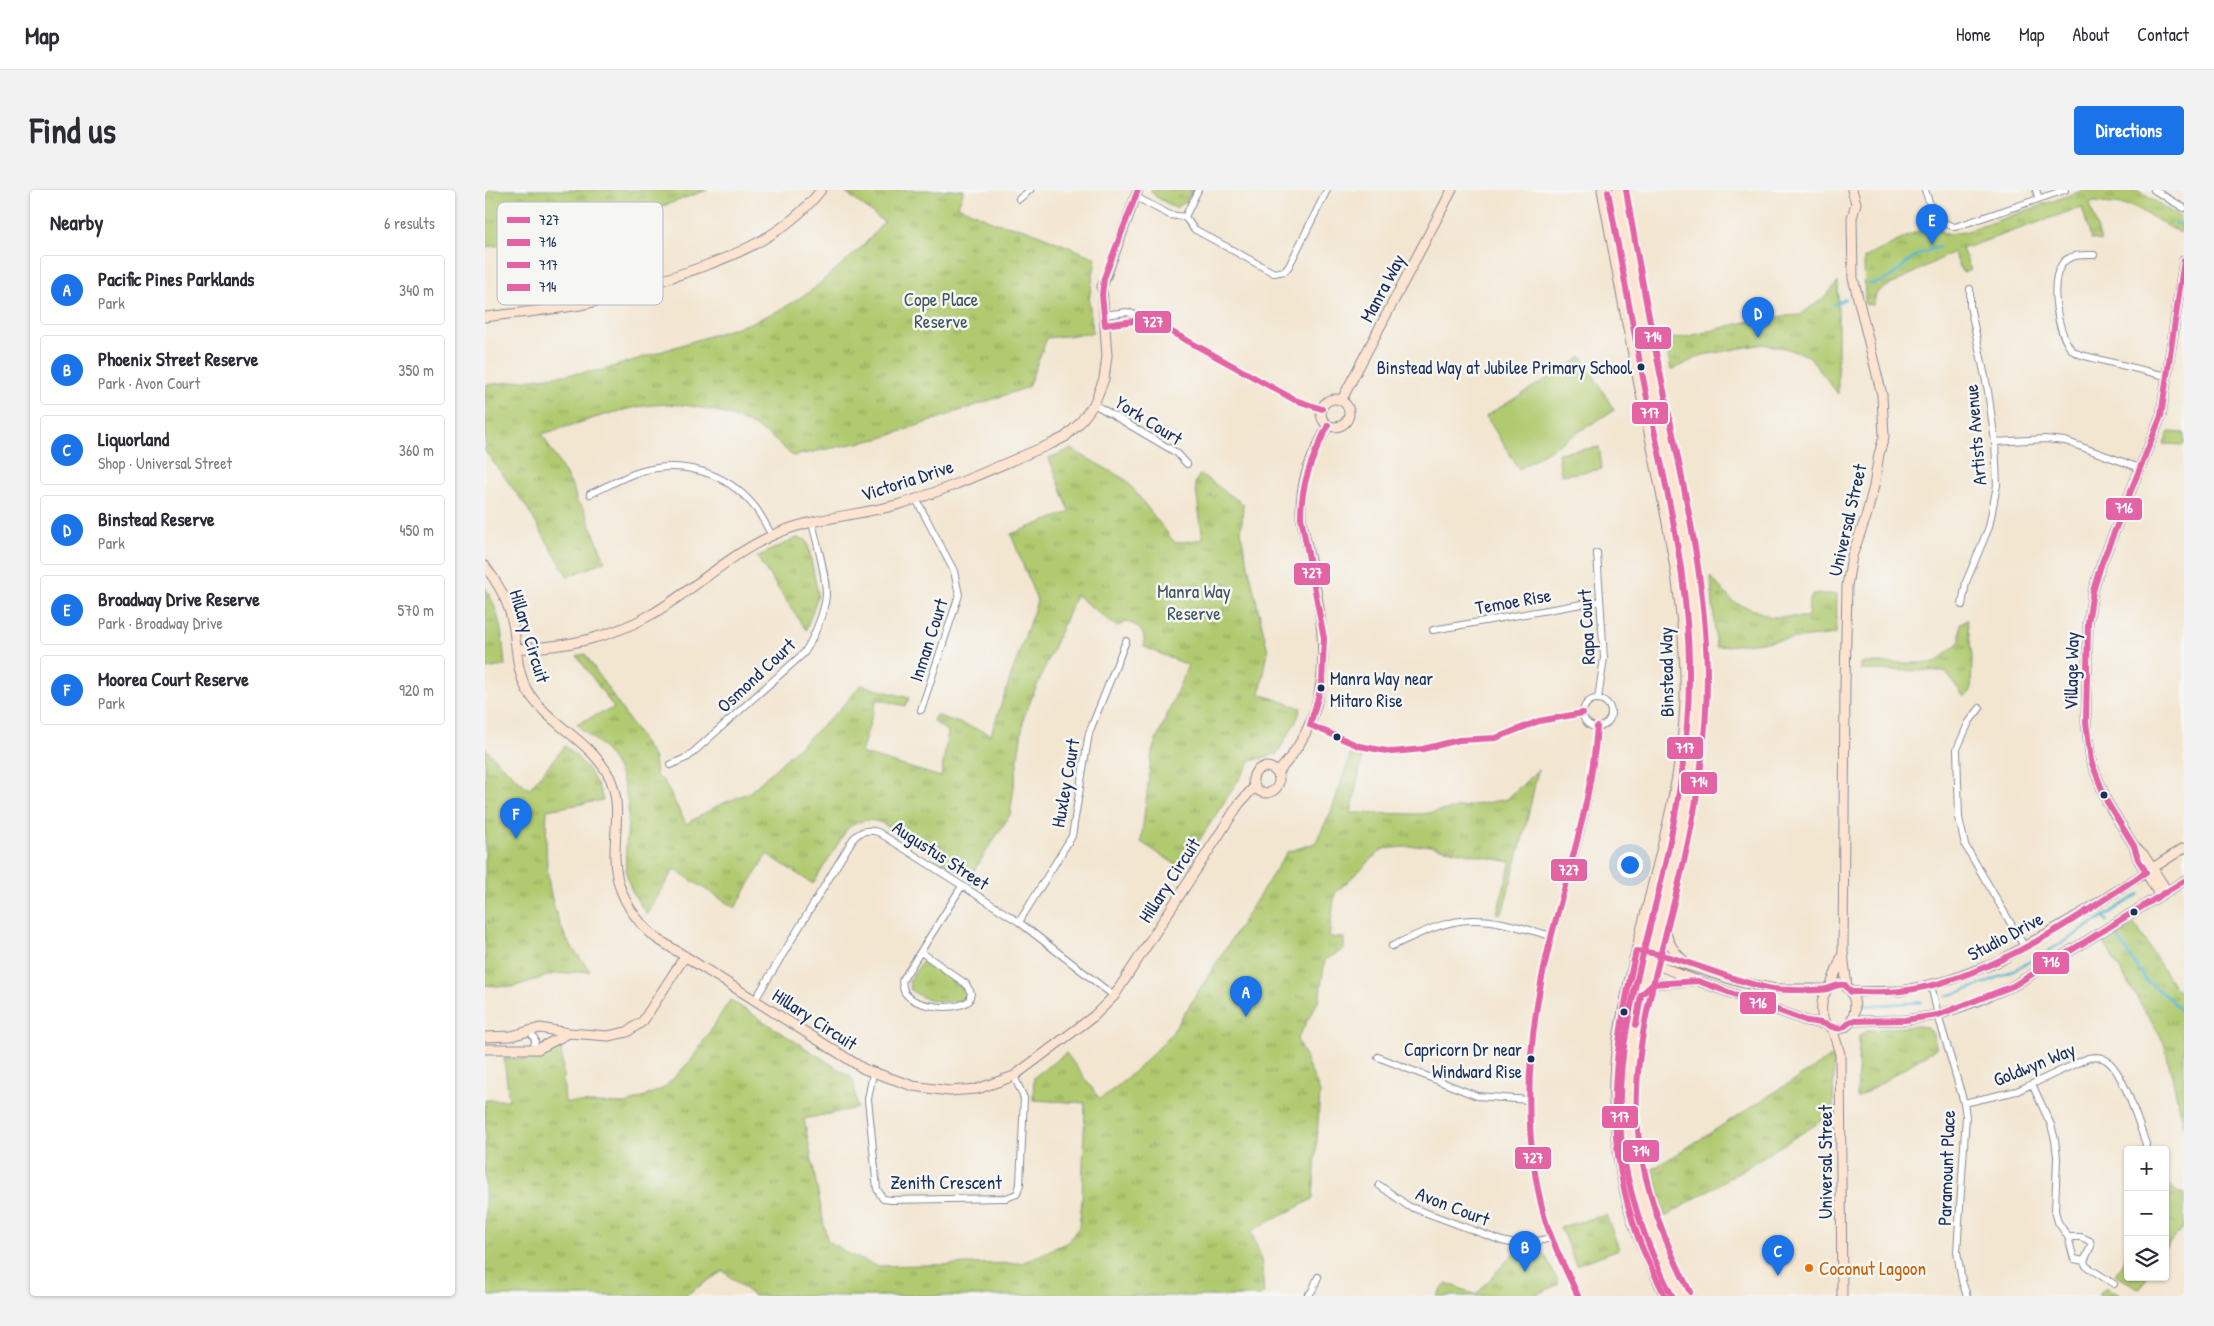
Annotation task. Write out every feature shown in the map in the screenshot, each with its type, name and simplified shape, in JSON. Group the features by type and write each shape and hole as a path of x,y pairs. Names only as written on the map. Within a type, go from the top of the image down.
{"street":[{"path":"663,280 722,261 762,241 792,220 821,190"},
{"path":"1019,199 1030,190"},
{"path":"1185,217 1199,190"},
{"path":"1137,193 1170,215 1185,217 1194,228 1268,272 1280,273 1289,266 1327,190"},
{"name":"Manra Way","path":"1341,401 1452,190"},
{"name":"Binstead Way","path":"1602,190 1677,577 1685,661 1683,725 1673,804 1636,951 1615,1057 1613,1098 1617,1148 1638,1237 1665,1296"},
{"name":"Binstead Way","path":"1617,190 1688,554 1696,616 1699,675 1694,755 1688,800 1667,895 1641,995 1629,1071 1628,1098 1631,1143 1639,1183 1653,1229 1682,1296"},
{"name":"Universal Street","path":"1849,989 1843,953 1847,586 1852,556 1866,517 1884,437 1882,395 1853,278 1852,218 1856,203 1852,190"},
{"path":"1925,190 1938,220 1955,226 2065,190"},
{"path":"2036,190 2039,199"},
{"path":"2155,190 2184,208"},
{"name":"Victoria Drive","path":"516,649 549,648 578,643 615,632 656,612 725,563 772,535 812,522 883,508 916,499 1065,437 1079,424 1094,404 1104,379 1107,356 1102,295 1104,278 1137,193"},
{"path":"2094,255 2077,255 2063,262 2056,277 2057,317 2070,347 2075,353 2166,376"},
{"name":"Village Way","path":"2163,894 2149,870 2138,859 2134,846 2112,811 2094,772 2086,722 2088,623 2093,591 2101,565 2161,416 2184,260"},
{"name":"Artists Avenue","path":"1962,605 1966,582 1989,527 1997,485 1995,442 1989,391 1970,306 1970,289"},
{"path":"485,317 574,305"},
{"path":"1104,314 1127,312 1148,319 1295,400 1322,409"},
{"path":"1105,325 1148,319"},
{"path":"1329,400 1341,401 1347,407 1346,421 1340,425 1328,425 1322,418 1322,409 1329,400"},
{"name":"York Court","path":"1094,404 1177,453 1187,464"},
{"path":"1277,773 1297,751 1310,724 1322,684 1324,638 1301,517 1301,499 1307,466 1328,425"},
{"path":"1995,442 2045,439 2065,441 2140,468"},
{"path":"590,494 638,472 659,467 677,466 702,471 722,479 741,492 755,507 772,535"},
{"name":"Inman Court","path":"916,499 955,571 959,595 921,710"},
{"name":"Osmond Court","path":"670,765 689,757 804,653 808,647 823,610 826,592 812,522"},
{"name":"Rapa Court","path":"1597,553 1604,658 1598,699"},
{"name":"Hillary Circuit","path":"485,566 496,582 506,604 512,622 520,674 534,700 544,712 589,750 609,778 618,809 615,870 619,890 627,906 645,929 873,1073 913,1086 949,1091 977,1089 1015,1076 1094,1016 1114,996 1239,804 1255,786"},
{"name":"Temoe Rise","path":"1433,630 1599,600"},
{"name":"Huxley Court","path":"1019,922 1072,836 1089,733 1126,641"},
{"path":"1598,699 1607,703 1611,712 1607,722 1597,727 1587,723 1583,713 1588,702 1598,699"},
{"path":"1980,708 1969,722 1957,749 1959,818 1965,845 2024,946"},
{"path":"1310,724 1359,746 1392,752 1423,748 1459,740 1496,738 1539,721 1583,713"},
{"path":"1578,1296 1551,1238 1537,1184 1529,1100 1534,1019 1552,936 1583,824 1594,763 1597,727"},
{"path":"1269,767 1277,773 1278,782 1270,792 1261,792 1255,786 1254,776 1259,769 1269,767"},
{"name":"Augustus Street","path":"755,1000 853,839 864,831 878,832 1019,922 1114,996"},
{"name":"Studio Drive","path":"1849,989 1901,992 1976,972 1998,962 2087,910 2184,848"},
{"path":"1636,951 1649,961 1699,981 1807,1021 1841,1029 1851,1021 1905,1020 1937,1015 2013,986 2184,881"},
{"path":"921,952 966,984 971,993 969,1001 962,1006 941,1008 912,998 904,992 902,981 962,886"},
{"path":"1667,895 1664,927 1666,937 1675,953 1686,964"},
{"path":"1392,946 1439,926 1470,920 1490,922 1552,936"},
{"path":"1636,951 1652,952 1740,982 1775,989 1828,987 1837,984 1849,989 1854,1005 1851,1021"},
{"name":"Universal Street","path":"1828,987 1843,953"},
{"path":"485,1037 511,1036 540,1028 569,1033 608,1036 627,1032 636,1027 653,1007 685,956"},
{"path":"1641,995 1650,986 1659,983 1699,981"},
{"name":"Paramount Place","path":"1931,985 1937,1015 1964,1103 1966,1116 1957,1252 1962,1282 1967,1296"},
{"path":"1828,987 1821,1009 1829,1026"},
{"name":"Universal Street","path":"1829,1026 1840,1054 1843,1296"},
{"path":"531,1030 535,1040 534,1049"},
{"path":"485,1049 534,1049 569,1033"},
{"path":"1377,1057 1477,1096 1529,1100"},
{"name":"Goldwyn Way","path":"1964,1103 2017,1091 2088,1058 2098,1057 2114,1066 2133,1106 2146,1146"},
{"name":"Zenith Crescent","path":"873,1073 868,1099 877,1189 883,1199 891,1200 1006,1198 1017,1194 1020,1184 1023,1098 1015,1076"},
{"path":"2033,1084 2051,1125 2055,1140 2057,1157 2055,1211 2058,1222 2068,1237 2074,1259 2084,1261"},
{"name":"Avon Court","path":"1379,1185 1408,1206 1502,1241 1520,1244 1551,1238"},
{"path":"2068,1237 2081,1237 2090,1241 2089,1252 2084,1261"},
{"path":"2084,1261 2086,1266 2115,1284"},
{"path":"1307,1296 1312,1291 1318,1277"},
{"path":"1312,1291 1319,1296"}],"green space":[{"path":"485,190 707,190 663,206 663,202 497,202 497,246 485,247"},
{"name":"Cope Place Reserve","path":"842,190 964,190 958,206 996,223 1025,229 1096,258 1089,300 1093,333 1047,338 1028,387 882,438 793,456 770,436 738,419 705,408 671,404 638,407 542,434 574,489 576,501 584,509 605,561 568,577 526,506 485,451 485,385 603,370 753,322 784,308 812,290 863,246 884,222"},
{"path":"1150,190 1192,190 1186,202 1175,208 1155,196"},
{"path":"2084,190 2137,190 2180,217 2182,228 2180,233 2133,206 2093,202 2090,204 2101,241 2091,239 2082,207 1962,249 1971,270 1963,273 1953,252 1877,292 1873,305 1865,304 1864,258 1930,225 1944,234 1965,232"},
{"path":"1838,282 1838,394 1809,356 1763,344 1703,355 1671,370 1665,340 1690,336 1761,318 1800,315 1825,297"},
{"path":"1582,357 1614,410 1519,469 1486,416"},
{"path":"2169,432 2184,433 2184,445 2164,444"},
{"path":"1599,447 1602,469 1561,475 1558,453"},
{"name":"Manra Way Reserve","path":"1071,449 1126,480 1175,543 1203,539 1195,483 1200,474 1243,504 1241,535 1268,651 1260,694 1301,708 1297,719 1277,754 1251,761 1181,868 1141,842 1152,751 1188,665 1144,647 1143,633 1138,627 1125,622 1117,627 1076,595 1024,716 1010,815 969,878 882,823 864,821 847,829 813,884 767,854 735,908 674,869 647,914 633,894 627,876 625,859 628,808 623,781 616,766 601,745 577,723 614,708 577,656 585,654 654,758 656,776 664,781 686,824 717,806 750,792 838,711 861,685 909,698 905,706 877,699 861,753 941,777 948,732 933,721 936,715 991,734 1037,601 1011,534 1070,512 1049,458"},
{"path":"796,538 806,540 808,545 818,595 806,630 757,557"},
{"path":"1711,577 1733,602 1772,617 1808,617 1812,594 1837,594 1836,634 1716,647"},
{"path":"485,587 497,615 502,635 505,666 485,669"},
{"path":"1967,620 1972,656 1971,691 1964,697 1945,671 1861,670 1861,663 1935,663 1960,641 1960,623"},
{"path":"565,746 588,770 597,784 603,800 547,810 547,859 553,905 567,940 590,971 554,974 512,987 485,985 485,748 503,767 529,789"},
{"path":"1351,754 1362,758 1351,813 1423,814 1507,799 1538,770 1526,825 1502,914 1497,913 1511,862 1425,845 1383,849 1335,893 1329,937 1344,938 1344,949 1325,960 1319,1000 1297,1039 1320,1092 1313,1199 1251,1231 1261,1258 1264,1293 1261,1296 754,1296 723,1271 684,1296 485,1296 485,1100 509,1100 504,1058 528,1059 540,1057 561,1046 565,1102 626,1104 664,1088 692,1059 730,1000 851,1077 854,1082 857,1108 804,1119 827,1240 849,1254 876,1266 1022,1263 1068,1242 1079,1227 1082,1200 1085,1103 1033,1100 1034,1077 1066,1053 1100,1099 1129,1076 1155,1051 1172,1033 1287,852 1315,843 1331,812"},
{"path":"2135,924 2173,985 2184,996 2184,1127 2164,1043 2104,943"},
{"path":"923,961 960,986 966,993 962,1001 935,1001 911,990 909,981"},
{"path":"1916,1026 1926,1027 1931,1031 1937,1048 1857,1098 1859,1036 1868,1030"},
{"path":"1834,1055 1833,1114 1665,1217 1653,1169"},
{"path":"2169,1184 2178,1193 2184,1193 2184,1227 2169,1244"},
{"path":"1606,1215 1619,1249 1576,1265 1560,1227"},
{"path":"1537,1251 1545,1255 1559,1284 1533,1296 1437,1296 1447,1283 1476,1295 1513,1254"},
{"path":"2124,1260 2124,1280 2115,1275"},
{"path":"2126,1281 2145,1281 2140,1289"},
{"path":"2106,1287 2121,1296 2098,1296"}],"waterway":[{"path":"2175,223 2183,226"},
{"path":"1869,284 1888,278 1915,256 1939,247"},
{"path":"1834,305 1845,299"},
{"path":"1946,996 1972,988 2022,966 2139,894"},
{"path":"2104,916 2107,921"},
{"path":"2118,937 2145,980 2170,999 2184,1014"},
{"path":"1863,1006 1922,1002"}],"transit line":[{"name":"727","path":"1138,190 1104,278 1102,295 1105,325 1148,319 1295,400 1322,409"},
{"name":"714","path":"1626,190 1649,319 1693,534 1706,640 1705,731 1698,787 1682,871 1648,1008 1639,1064 1637,1092 1639,1143 1648,1187 1670,1251 1690,1292"},
{"name":"717","path":"1608,192 1676,537 1686,607 1689,677 1684,758 1665,864 1626,1031 1620,1089 1622,1141 1630,1187 1652,1254 1672,1296"},
{"name":"716","path":"1665,1296 1638,1237 1619,1165 1615,1129 1617,1059 1636,951 1669,957 1738,980 1773,989 1823,990 1838,985 1845,985 1851,992 1901,991 1934,985 1966,975 1998,961 2060,928 2146,872 2138,859 2134,846 2107,802 2091,761 2086,722 2088,623 2093,591 2101,565 2161,416 2184,260"},
{"name":"727","path":"1310,725 1322,684 1324,638 1301,517 1303,492 1309,470 1328,425"},
{"name":"727","path":"1310,725 1359,746 1392,752 1423,749 1459,740 1496,738 1539,721 1583,713"},
{"name":"727","path":"1578,1296 1548,1229 1537,1184 1529,1112 1530,1076 1537,1005 1552,934 1585,806 1597,727"},
{"name":"716","path":"1636,1025 1641,995 1653,984 1698,981 1807,1021 1838,1028 1844,1027 1851,1021 1905,1020 1938,1015 2013,986 2184,881"}],"place":[{"name":"Broadway Drive Reserve","path":"1932,245"},
{"name":"Binstead Reserve","path":"1758,338"},
{"name":"Binstead Way at Jubilee Primary School","path":"1641,367"},
{"name":"Manra Way near Mitaro Rise","path":"1321,688"},
{"name":"Moorea Court Reserve","path":"516,839"},
{"name":"Pacific Pines Parklands","path":"1246,1017"},
{"name":"Capricorn Dr near Windward Rise","path":"1531,1059"},
{"name":"Coconut Lagoon","path":"1809,1268"},
{"name":"Phoenix Street Reserve","path":"1525,1272"},
{"name":"Liquorland","path":"1778,1276"}]}
